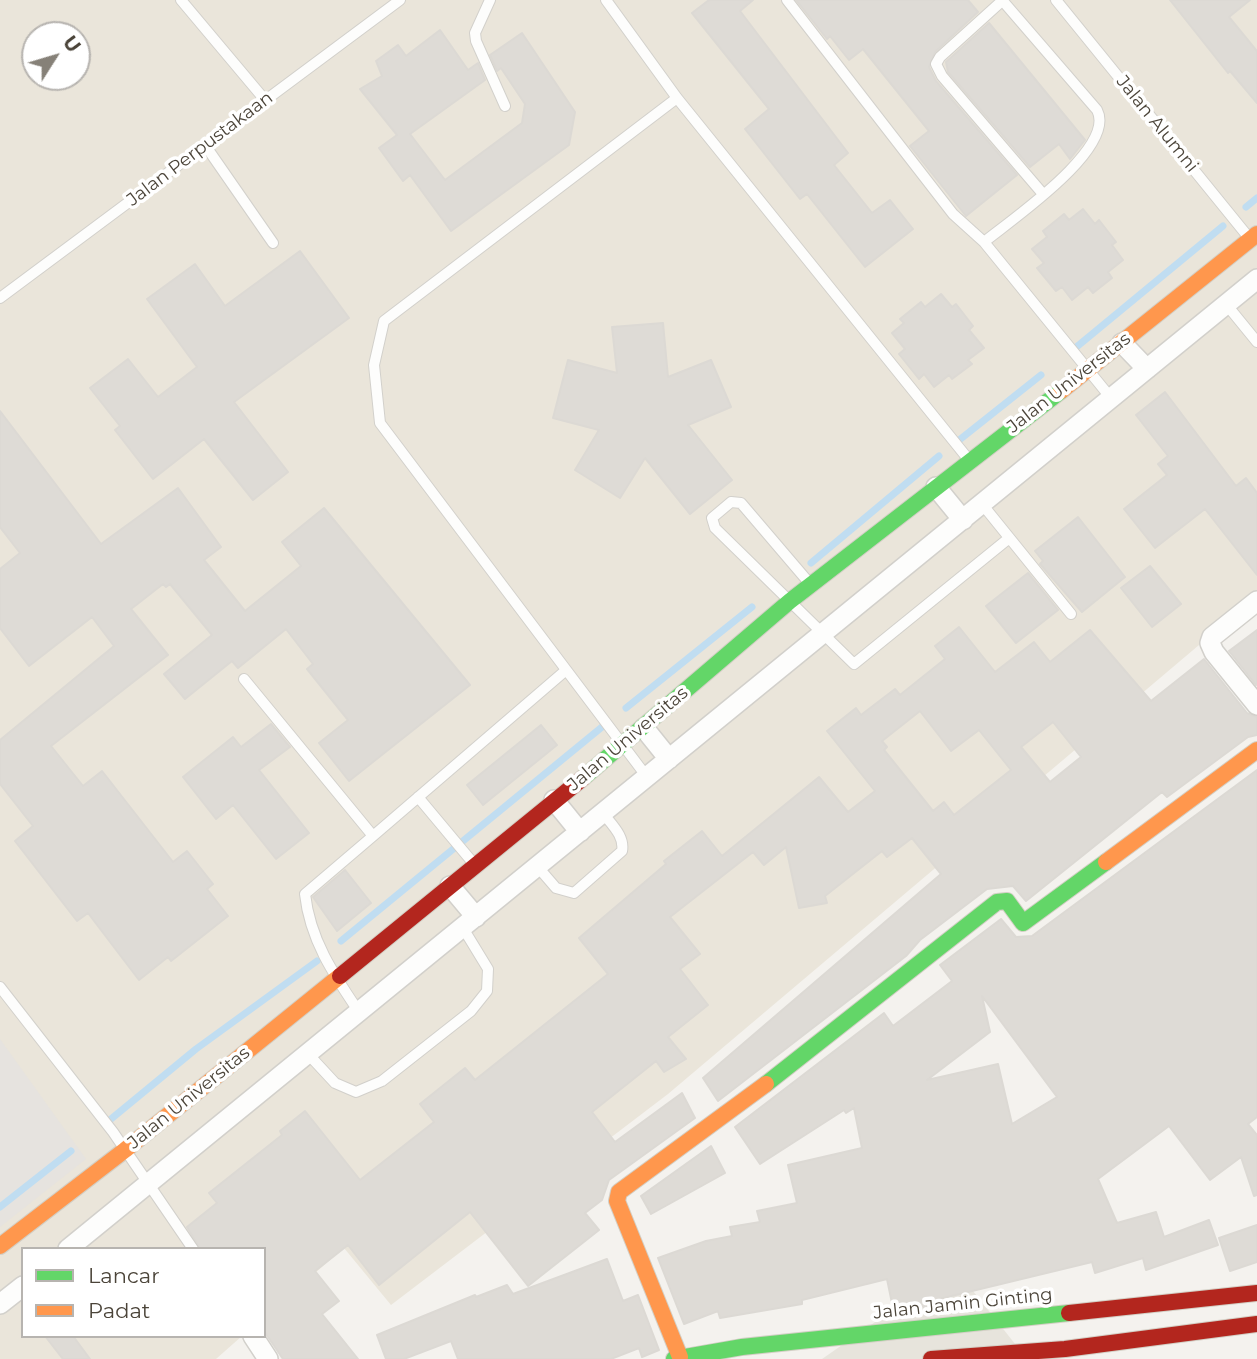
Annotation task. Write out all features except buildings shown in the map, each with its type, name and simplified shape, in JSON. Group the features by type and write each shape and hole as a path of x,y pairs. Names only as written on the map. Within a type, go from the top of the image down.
{"street":[{"name":"Jalan Universitas","path":"0,1245 125,1150 622,747 790,601 1255,240"},
{"name":"Jalan Universitas","path":"70,1247 1257,279"},
{"path":"1122,343 1147,369"},
{"path":"936,487 963,520"},
{"path":"1257,601 1212,637 1210,643 1214,652 1257,705"},
{"path":"644,728 669,759"},
{"path":"677,1358 617,1201 620,1192 693,1140 885,993 917,968 930,953 997,902 1007,901 1023,923 1257,750"},
{"path":"554,800 580,832"},
{"path":"450,886 469,922"},
{"path":"0,1304 21,1288"},
{"name":"Jalan Jamin Ginting","path":"677,1358 742,1346 1257,1293"},
{"path":"931,1359 1065,1349 1257,1324"},
{"path":"254,1338 268,1359"}],"lane":[{"path":"181,0 265,100"},
{"name":"Jalan Perpustakaan","path":"2,292 400,0"},
{"path":"490,0 475,33 476,41 505,106"},
{"path":"606,0 677,98 969,460"},
{"path":"788,0 953,214 984,242 1111,398"},
{"path":"984,242 1044,194 1076,164 1093,143 1100,118 1002,0 940,57 936,64 942,76 1044,194"},
{"name":"Jalan Alumni","path":"1056,0 1255,240"},
{"path":"647,777 380,424 374,365 384,321 677,98"},
{"path":"205,145 273,243"},
{"path":"1226,304 1257,342"},
{"path":"812,586 741,503 731,502 712,518 715,528 820,633 850,662 858,663 1008,539"},
{"path":"982,504 1071,614"},
{"path":"359,1013 336,979 308,924 305,894 565,671"},
{"path":"244,679 373,836"},
{"path":"418,797 475,866"},
{"path":"537,866 556,888 574,893 622,851 624,844 620,835 603,813"},
{"path":"309,1055 335,1083 356,1092 382,1082 471,1011 487,991 488,969 469,922"},
{"path":"0,987 125,1150 192,1247"}],"shaded area":[{"path":"0,0 1257,0 1257,596 668,1094 391,1305 344,1248 266,1315 266,1247 21,1247 21,1338 240,1338 216,1359 0,1359"},
{"path":"0,1039 86,1159 0,1227"},
{"path":"954,1267 1027,1359 822,1359"}],"waterway":[{"path":"1246,207 1257,198"},
{"path":"1074,349 1223,226"},
{"path":"958,441 1041,375"},
{"path":"811,563 939,456"},
{"path":"626,708 752,607"},
{"path":"341,941 602,727"},
{"path":"111,1119 196,1049 317,961"},
{"path":"0,1207 71,1151"}],"traffic: fast":[{"path":"583,778 790,601 1061,391"},
{"path":"766,1084 997,902 1007,901 1023,923 1106,862"},
{"path":"674,1359 742,1347 1069,1313"}],"traffic: slow":[{"path":"1061,391 1257,234"},
{"path":"1106,862 1257,750"},
{"path":"0,1246 125,1150 340,976"},
{"path":"680,1357 617,1201 619,1192 766,1084"}],"traffic: jam":[{"path":"340,976 583,778"},
{"path":"1069,1313 1257,1293"},
{"path":"931,1359 1065,1349 1257,1324"}]}
